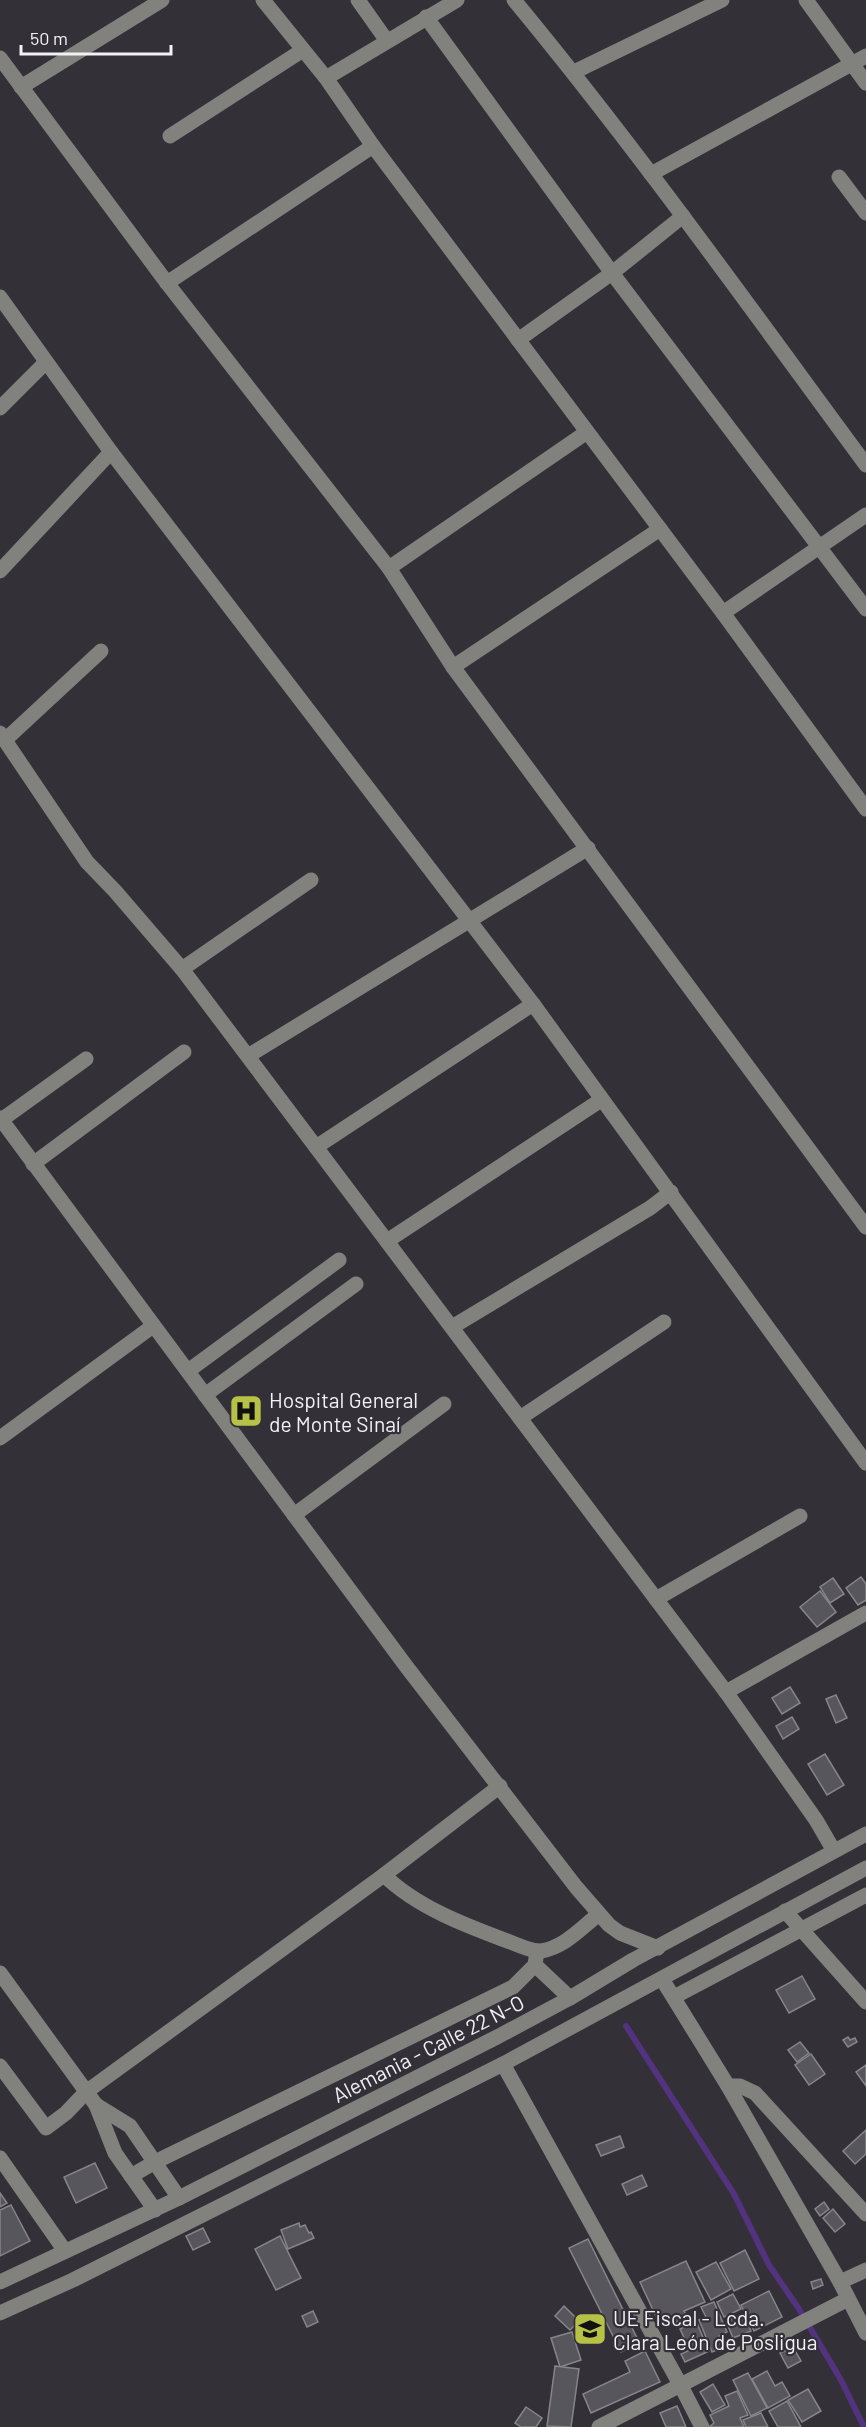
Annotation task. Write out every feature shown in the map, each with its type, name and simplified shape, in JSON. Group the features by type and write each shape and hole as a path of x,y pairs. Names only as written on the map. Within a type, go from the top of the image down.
{"street":[{"path":"21,87 162,0"},
{"path":"263,0 326,78 373,146 723,613 866,809"},
{"path":"358,0 387,40"},
{"path":"326,78 457,0"},
{"path":"514,0 574,72 866,465"},
{"path":"574,72 722,0"},
{"path":"806,0 866,83"},
{"path":"426,17 612,273 866,609"},
{"path":"170,136 303,50"},
{"path":"651,174 866,56"},
{"path":"0,58 167,283 389,568 453,666 866,1227"},
{"path":"0,86 12,74"},
{"path":"167,283 373,146"},
{"path":"839,177 866,213"},
{"path":"518,340 612,273 683,216"},
{"path":"0,297 111,452 533,1004 866,1463"},
{"path":"0,408 46,362"},
{"path":"389,568 587,432"},
{"path":"0,571 111,452"},
{"path":"723,613 866,515"},
{"path":"453,666 660,529"},
{"path":"101,651 2,736 87,862 116,891 182,969 726,1692 816,1820 834,1851"},
{"path":"248,1056 588,848"},
{"path":"182,969 311,880"},
{"path":"316,1147 533,1004"},
{"path":"33,1164 184,1053"},
{"path":"86,1059 0,1120 406,1666 599,1914 620,1933 658,1948"},
{"path":"387,1241 601,1100"},
{"path":"452,1327 650,1208 671,1192"},
{"path":"188,1371 339,1260"},
{"path":"205,1395 356,1284"},
{"path":"520,1418 664,1322"},
{"path":"0,1438 153,1326"},
{"path":"294,1515 444,1404"},
{"path":"656,1599 800,1516"},
{"path":"726,1692 866,1613"},
{"path":"0,2066 46,2128 66,2113 86,2092 384,1875 500,1786"},
{"name":"Alemania - Calle 22 N-O","path":"0,2282 155,2210 570,1998 633,1960 866,1834"},
{"path":"0,2313 73,2280 503,2064 866,1868"},
{"path":"384,1875 398,1889 462,1924 536,1958 570,1998"},
{"path":"674,1997 866,1895"},
{"path":"785,1911 866,2002"},
{"path":"131,2176 154,2162 513,1987 536,1958 565,1942 599,1914"},
{"path":"0,1973 96,2105 115,2153 155,2210"},
{"path":"662,1979 728,2086 840,2282 866,2333"},
{"path":"503,2064 702,2427"},
{"path":"728,2086 740,2086 755,2093 866,2214"},
{"path":"96,2105 130,2126 179,2198"},
{"path":"0,2158 65,2251"},
{"path":"840,2282 866,2270"},
{"path":"599,2427 848,2299"}],"building":[{"path":"861,1577 866,1584 866,1600 858,1605 846,1588"},
{"path":"833,1578 844,1594 830,1603 820,1587"},
{"path":"820,1591 836,1612 817,1627 800,1607"},
{"path":"790,1687 800,1703 782,1714 772,1698"},
{"path":"836,1695 847,1718 836,1723 826,1699"},
{"path":"792,1717 799,1729 783,1739 776,1726"},
{"path":"825,1754 844,1785 827,1795 808,1764"},
{"path":"802,1976 815,1999 789,2013 776,1990"},
{"path":"848,2037 850,2040 855,2038 857,2042 848,2047 843,2040"},
{"path":"800,2042 809,2053 797,2062 788,2050"},
{"path":"811,2054 825,2074 809,2085 795,2065"},
{"path":"866,2065 866,2086 856,2072"},
{"path":"866,2130 866,2154 855,2164 843,2151"},
{"path":"620,2136 624,2147 601,2156 596,2145"},
{"path":"95,2163 107,2188 76,2203 64,2177"},
{"path":"642,2175 647,2186 627,2195 622,2184"},
{"path":"0,2193 7,2203 0,2207"},
{"path":"824,2202 829,2209 820,2216 815,2209"},
{"path":"11,2205 30,2241 0,2256 0,2210"},
{"path":"833,2209 845,2224 835,2232 823,2218"},
{"path":"299,2223 300,2227 305,2225 314,2238 288,2249 281,2230"},
{"path":"203,2228 210,2242 193,2250 186,2236"},
{"path":"280,2236 301,2278 276,2290 255,2249"},
{"path":"588,2239 639,2342 621,2352 569,2248"},
{"path":"745,2250 759,2279 734,2291 720,2263"},
{"path":"686,2261 705,2302 684,2311 687,2317 670,2325 667,2319 659,2323 640,2282"},
{"path":"716,2262 731,2289 711,2300 696,2272"},
{"path":"821,2279 823,2285 813,2289 811,2282"},
{"path":"769,2291 782,2317 754,2331 741,2305"},
{"path":"733,2294 741,2309 724,2317 717,2302"},
{"path":"714,2302 727,2332 719,2336 724,2347 712,2352 699,2320 706,2317 701,2307"},
{"path":"564,2306 579,2321 570,2330 555,2316"},
{"path":"313,2311 318,2322 307,2327 302,2316"},
{"path":"744,2314 751,2331 733,2338 726,2321"},
{"path":"696,2321 709,2351 685,2362 681,2354 690,2350 680,2329"},
{"path":"572,2332 581,2360 560,2367 551,2338"},
{"path":"793,2347 801,2361 788,2368 780,2353"},
{"path":"645,2351 660,2382 591,2413 583,2394 630,2372 625,2361"},
{"path":"555,2366 579,2369 571,2427 547,2426"},
{"path":"767,2371 775,2386 782,2382 790,2396 768,2408 752,2379"},
{"path":"748,2373 767,2408 751,2416 733,2380"},
{"path":"713,2384 725,2405 712,2412 700,2392"},
{"path":"808,2389 821,2411 802,2422 788,2400"},
{"path":"737,2391 748,2415 740,2418 744,2427 709,2427 714,2423 710,2415 729,2406 725,2396"},
{"path":"787,2401 801,2427 778,2427 769,2411"},
{"path":"677,2406 686,2427 666,2427 660,2413"},
{"path":"526,2407 542,2418 536,2427 521,2427 515,2423"},
{"path":"761,2413 768,2427 746,2427 743,2420"}],"waterway":[{"path":"626,2026 734,2194 769,2265 799,2309 841,2380 864,2427"}],"place":[{"name":"Hospital General de Monte Sinaí","path":"246,1411"},
{"name":"UE Fiscal - Lcda. Clara León de Posligua","path":"590,2329"}]}
